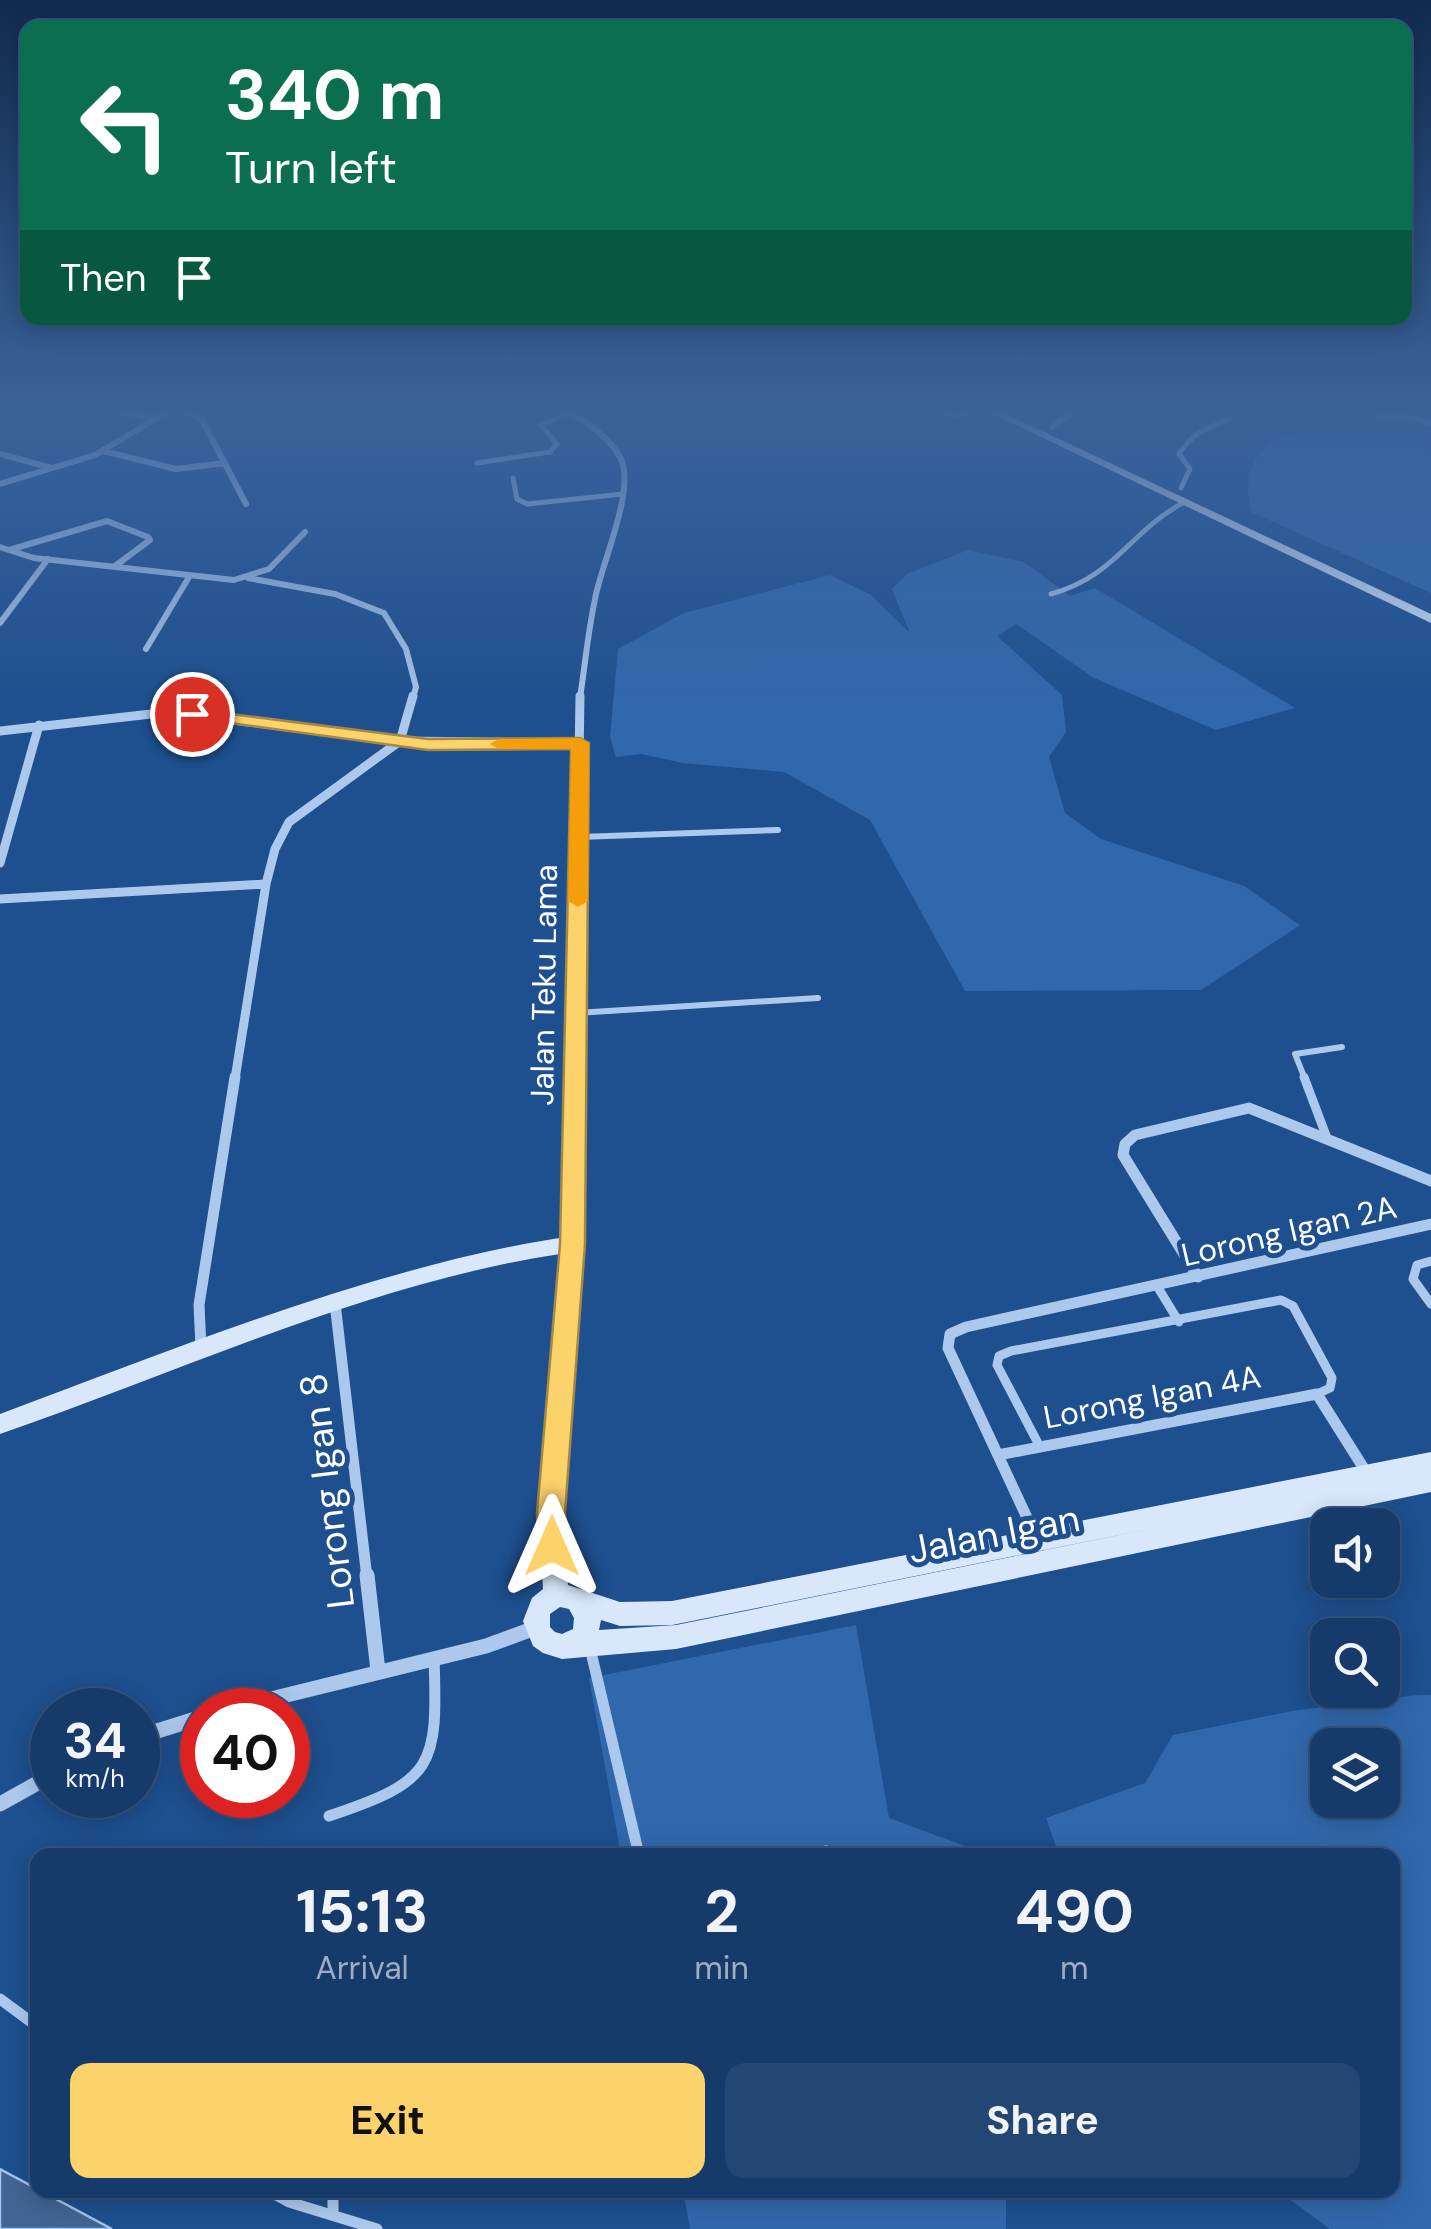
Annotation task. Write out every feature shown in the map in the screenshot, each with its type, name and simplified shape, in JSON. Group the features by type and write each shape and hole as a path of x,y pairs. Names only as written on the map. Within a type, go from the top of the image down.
{"street":[{"name":"Jalan Teku Lama","path":"569,1600 551,1513 572,1244 580,702 594,596 618,510"},
{"path":"1198,510 1431,619"},
{"path":"1227,510 1431,607"},
{"path":"4,549 108,521 148,537 150,540 115,566"},
{"path":"248,578 277,563 305,532"},
{"path":"4,549 48,560 189,577 248,578 334,594 384,613 406,649 416,687 400,741 288,822 275,849 266,884 199,1305 200,1348"},
{"path":"0,623 48,560"},
{"path":"146,650 189,577"},
{"path":"0,731 168,712 400,741 580,743"},
{"path":"0,862 38,725"},
{"path":"0,898 266,884"},
{"path":"1198,1277 1124,1155 1125,1144 1135,1135 1227,1110 1249,1108 1431,1181"},
{"name":"Lorong Igan 2A","path":"998,1455 948,1348 950,1334 966,1326 1431,1224"},
{"path":"0,1424 200,1348 335,1303 516,1252 572,1244"},
{"name":"Lorong Igan 8","path":"335,1303 378,1671"},
{"path":"1317,1394 1369,1476"},
{"name":"Lorong Igan 4A","path":"998,1455 1317,1394"},
{"path":"998,1455 1038,1541"},
{"name":"Jalan Igan","path":"569,1600 620,1614 672,1613 1431,1462"},
{"name":"Jalan Igan","path":"579,1644 676,1637 1431,1482"},
{"path":"569,1600 587,1609 588,1626 579,1644 544,1641 535,1628 541,1606 569,1600"},
{"path":"310,1688 486,1646 535,1628"},
{"path":"0,1804 30,1787"}],"lane":[{"path":"1051,594 1077,587 1097,575 1121,556 1148,524 1171,510"},
{"path":"579,837 778,830"},
{"path":"576,1013 818,998"},
{"path":"1326,1138 1296,1054 1342,1047"},
{"path":"1431,1261 1417,1265 1413,1279 1431,1304"},
{"path":"1157,1286 1180,1322"},
{"path":"1040,1447 998,1365 999,1356 1281,1300 1293,1306 1332,1378 1330,1388 1317,1394"},
{"path":"579,1644 637,1848"},
{"path":"328,1816 394,1795 426,1767 438,1735 434,1658"},
{"path":"0,1999 30,2022"},
{"path":"282,2198 378,2229"},
{"path":"333,2198 333,2215"}],"shaded area":[{"path":"1431,510 1431,593 1251,512"},
{"path":"968,550 1024,562 1070,596 1095,588 1295,708 1216,730 1094,678 1016,624 997,636 1062,695 1066,732 1049,757 1065,813 1101,839 1244,886 1300,925 1201,990 965,991 870,820 784,772 683,763 641,754 616,757 610,737 618,649 684,613 830,575 871,595 910,633 892,589 907,574"},
{"path":"856,1625 889,1818 970,1848 620,1848 589,1678"},
{"path":"1431,1695 1431,2229 1330,2229 1288,2198 1400,2198 1400,1848 1057,1848 1046,1818 1145,1783 1173,1735 1316,1708 1400,1708 1400,1697"},
{"path":"0,2169 30,2185 30,2198 54,2198 112,2229 0,2229"},
{"path":"684,2198 1006,2198 1006,2229 690,2229"}],"slow traffic":[{"path":"499,744 580,743 578,901"}],"route":[{"path":"192,714 428,744 580,743 572,1244 551,1513 552,1546"}]}
